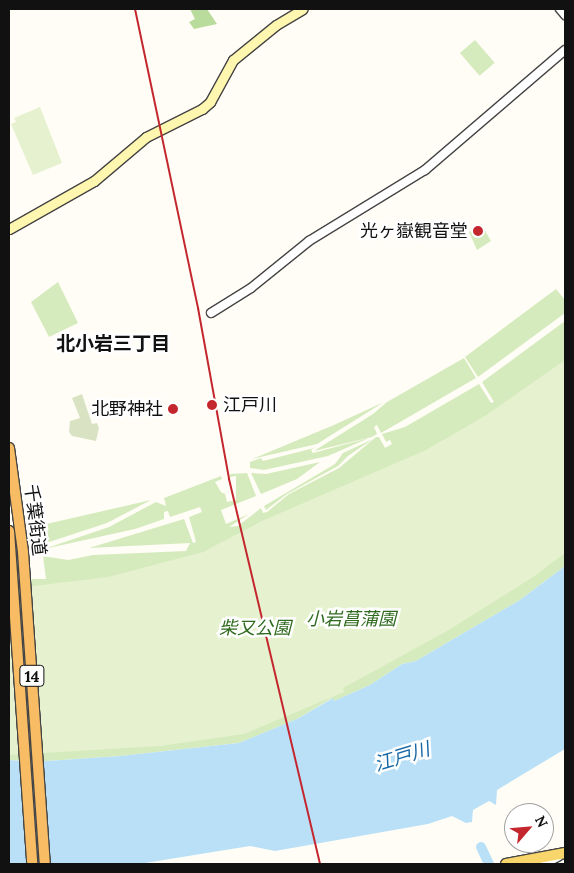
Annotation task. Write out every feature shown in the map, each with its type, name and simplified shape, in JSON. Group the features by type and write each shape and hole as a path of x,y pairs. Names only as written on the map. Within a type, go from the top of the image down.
{"highway":[{"name":"千葉街道","path":"9,448 24,560 45,864"},
{"name":"千葉街道","path":"9,531 32,864"}],"main road":[{"path":"9,229 102,176 146,137 202,109 234,60 276,25 303,9"},
{"path":"506,864 524,863 565,853"}],"street":[{"path":"560,9 565,15"},
{"path":"211,313 252,288 309,241 425,170 565,50"},
{"path":"544,864 565,853"}],"green space":[{"path":"190,9 207,9 217,24 194,29 189,22 195,19"},
{"path":"475,40 495,63 480,76 460,53"},
{"path":"40,107 62,163 33,175 11,124 16,122 14,118"},
{"path":"481,224 491,241 477,250 469,232"},
{"path":"58,282 78,323 49,337 31,302"},
{"path":"556,289 565,300 565,313 478,377 465,357"},
{"name":"柴又公園","path":"565,321 565,566 520,600 416,661 402,664 370,685 334,701 332,698 297,719 239,743 120,756 32,762 9,760 9,579 46,579 43,556 68,560 93,555 186,551 190,543 89,548 184,519 193,543 196,542 189,517 202,512 200,507 170,517 168,511 164,512 164,519 135,529 44,549 109,527 156,502 166,506 164,498 221,476 222,479 215,482 221,492 225,494 227,502 236,500 236,476 230,477 230,474 247,473 256,496 221,510 226,524 249,514 229,527 238,526 261,508 263,513 267,512 289,494 339,468 376,437 379,437 385,448 392,444 390,440 386,442 382,434 405,427 479,384 491,403 494,402 482,382"},
{"path":"464,358 476,378 381,433 377,425 374,427 377,434 372,437 314,451 373,414 387,402"},
{"name":"柴又公園","path":"565,360 565,553 533,577 447,631 343,688 344,692 244,734 160,746 9,755 9,589 108,577 203,552 262,521 426,450 485,416"},
{"path":"82,394 92,424 97,423 99,428 96,441 72,436 69,432 70,421 80,418 72,398"},
{"path":"384,402 317,444 252,459 334,425"},
{"path":"369,438 328,456 264,470 250,468 250,462 261,458 263,461 314,448 311,450 313,453"},
{"path":"373,439 348,456 338,466 287,494 266,510 264,506 335,464 343,453"},
{"path":"320,462 297,479 261,494 251,473 266,474"},
{"path":"151,500 107,523 31,548 29,528"}],"water":[{"path":"565,566 565,749 497,790 496,805 489,801 473,810 472,822 466,823 452,816 428,824 275,851 250,846 139,864 9,864 9,760 32,762 120,756 239,743 297,719 333,698 334,701 370,685 402,664 416,661 520,600"}],"waterway":[{"path":"481,847 489,864"}],"railway":[{"path":"135,9 198,308 229,479 320,864"}],"place":[{"name":"光ヶ嶽観音堂","path":"478,231"},
{"name":"江戸川","path":"212,405"},
{"name":"北野神社","path":"173,409"}],"district":[{"name":"北小岩三丁目","path":"113,344"}],"park label":[{"name":"小岩菖蒲園","path":"351,619"}]}
